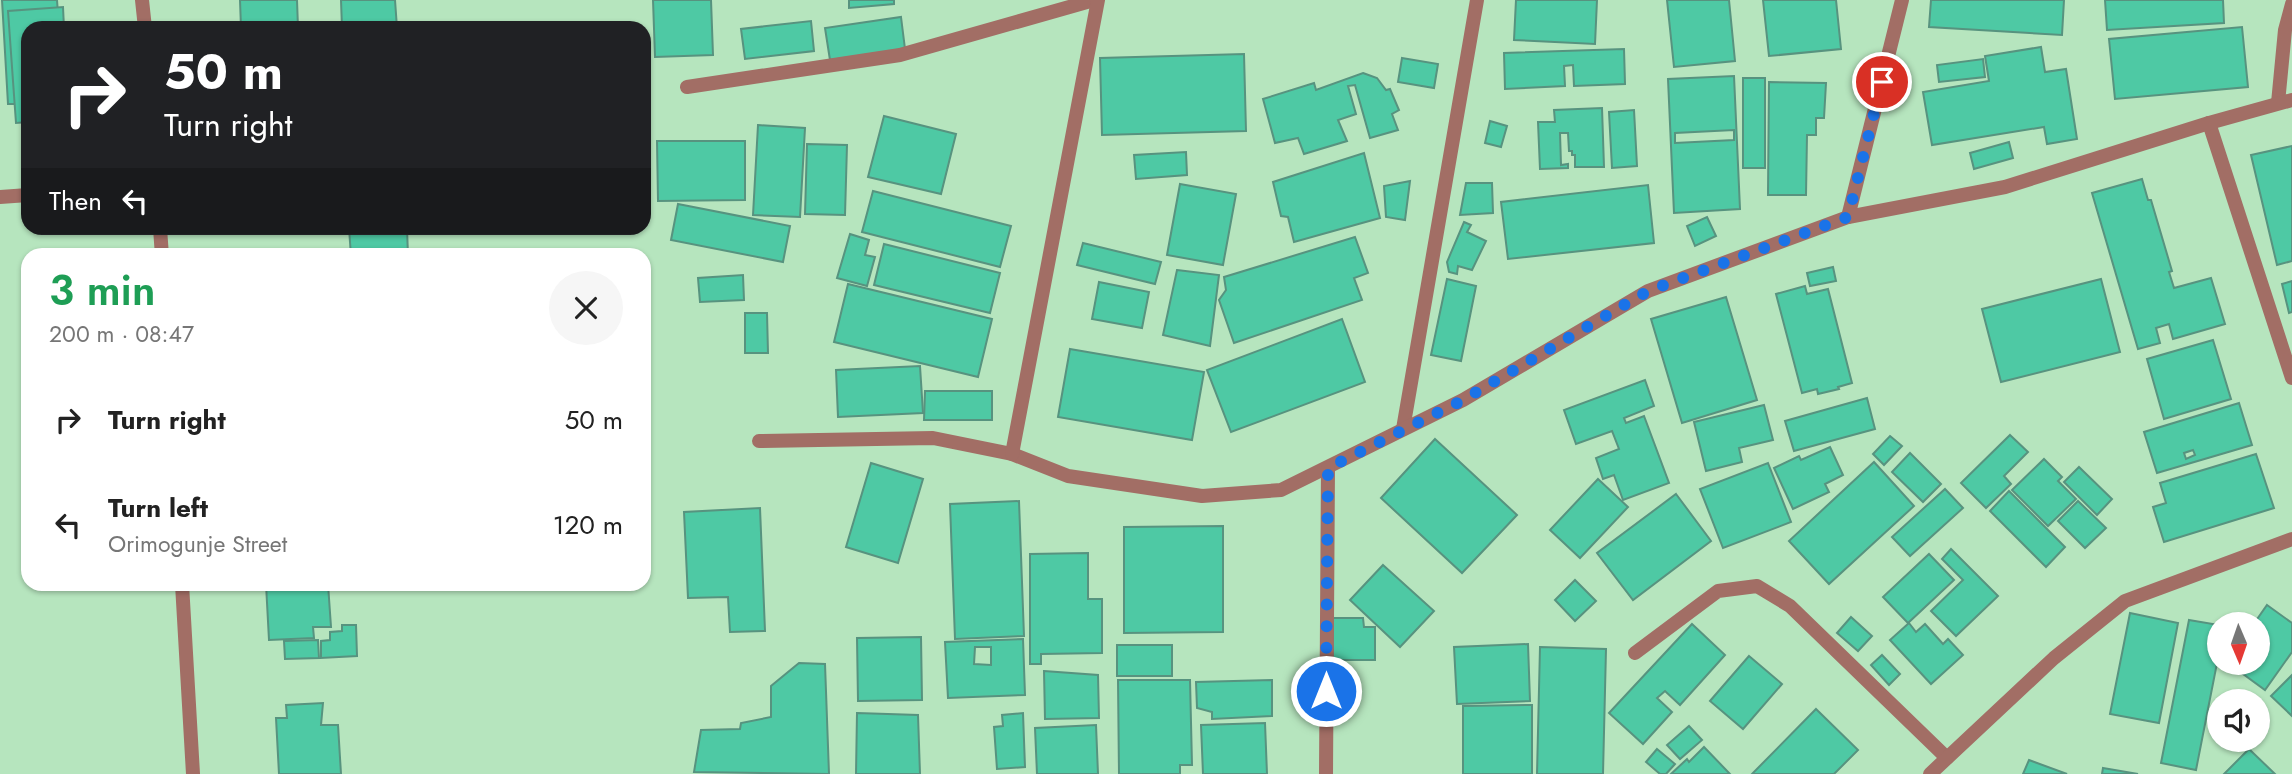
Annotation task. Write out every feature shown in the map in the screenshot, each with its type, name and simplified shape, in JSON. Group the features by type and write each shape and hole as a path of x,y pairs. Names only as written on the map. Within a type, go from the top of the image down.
{"street":[{"path":"142,0 144,21"},
{"path":"687,87 900,55 1096,0 1012,454"},
{"path":"1403,429 1477,0"},
{"path":"1848,217 1902,0"},
{"path":"758,441 933,438 1012,454 1068,476 1202,496 1282,490 1463,400 1648,291 1848,217 2005,187 2285,101 2285,30 2292,4"},
{"path":"2209,123 2292,378"},
{"path":"0,197 21,196"},
{"path":"1325,774 1328,468"},
{"path":"1930,774 2054,658 2125,601 2292,539"},
{"path":"1635,653 1718,591 1757,586 1790,606 1948,758"},
{"path":"182,591 194,774"}],"building":[{"path":"2,0 57,0 58,21 21,21 21,109 20,104 8,104"},
{"path":"240,0 297,0 298,21 241,21"},
{"path":"341,0 395,0 396,21 342,21"},
{"path":"653,0 711,0 713,55 655,57"},
{"path":"849,0 894,0 894,4 849,8"},
{"path":"1516,0 1597,0 1595,44 1514,40"},
{"path":"1667,0 1729,0 1735,61 1674,67"},
{"path":"1763,0 1836,0 1841,49 1769,56"},
{"path":"1931,0 2064,0 2062,35 1929,27"},
{"path":"2105,0 2223,0 2224,23 2107,30"},
{"path":"63,7 64,21 21,21 21,123 16,123 8,11"},
{"path":"901,17 905,49 830,60 825,28"},
{"path":"811,21 814,51 745,59 741,29"},
{"path":"2242,27 2248,87 2115,99 2109,39"},
{"path":"2041,47 2045,72 2066,69 2077,139 2047,144 2044,127 1932,145 1923,92 1989,81 1985,56"},
{"path":"1624,49 1625,84 1574,86 1573,65 1564,66 1565,86 1505,89 1504,53"},
{"path":"1244,54 1246,131 1102,135 1100,58"},
{"path":"1402,58 1438,64 1434,88 1398,82"},
{"path":"1983,59 1985,77 1939,82 1937,65"},
{"path":"1363,73 1377,78 1386,90 1390,89 1399,110 1392,114 1398,130 1370,138 1355,85 1348,86 1356,114 1338,120 1347,141 1304,154 1298,138 1275,143 1263,99 1314,83 1316,90"},
{"path":"1734,76 1740,209 1674,213 1668,79","holes":["1734,130 1734,140 1675,143 1675,133"]},
{"path":"1743,78 1765,78 1765,168 1743,168"},
{"path":"1769,82 1826,83 1824,118 1816,118 1816,135 1807,135 1806,195 1768,195"},
{"path":"1602,108 1604,167 1575,167 1575,155 1569,151 1568,133 1560,133 1561,165 1568,164 1568,168 1540,169 1538,122 1555,122 1554,110"},
{"path":"1634,110 1637,166 1612,168 1609,112"},
{"path":"884,116 956,134 941,194 868,177"},
{"path":"1490,121 1507,126 1501,147 1485,143"},
{"path":"758,125 805,128 800,217 753,215"},
{"path":"657,141 745,141 745,200 658,201"},
{"path":"2009,142 2013,158 1974,169 1970,153"},
{"path":"807,144 847,145 845,215 805,214"},
{"path":"2292,146 2292,261 2277,265 2251,155"},
{"path":"1186,152 1187,175 1136,179 1134,155"},
{"path":"1364,153 1380,218 1294,242 1288,217 1281,216 1273,182"},
{"path":"2142,179 2172,271 2169,272 2174,288 2211,278 2225,324 2173,339 2169,324 2156,328 2160,343 2138,349 2092,193"},
{"path":"1410,181 1405,220 1386,217 1384,186"},
{"path":"1466,183 1492,183 1493,213 1460,215"},
{"path":"1180,184 1236,194 1223,265 1167,255"},
{"path":"1648,185 1654,243 1508,259 1501,202"},
{"path":"873,191 1011,226 1000,267 862,232"},
{"path":"678,204 790,226 783,262 671,240"},
{"path":"1707,217 1716,236 1695,246 1687,226"},
{"path":"1464,222 1471,225 1467,232 1486,241 1472,270 1458,266 1457,274 1449,272 1447,262"},
{"path":"850,234 869,240 865,255 875,257 867,286 837,278"},
{"path":"350,235 407,235 408,248 350,248"},
{"path":"1355,237 1368,273 1354,278 1362,300 1234,343 1219,300 1226,290 1224,277"},
{"path":"1083,243 1161,262 1155,284 1077,265"},
{"path":"884,244 1000,273 990,313 874,285"},
{"path":"1833,267 1836,281 1810,286 1807,273"},
{"path":"1177,270 1219,275 1210,346 1163,335"},
{"path":"743,275 744,300 700,302 698,278"},
{"path":"1447,279 1476,286 1461,361 1431,355"},
{"path":"2101,279 2120,352 2001,382 1982,309"},
{"path":"2292,281 2292,312 2289,313 2282,284"},
{"path":"1099,282 1149,292 1142,328 1092,319"},
{"path":"848,284 992,319 978,377 834,342"},
{"path":"1805,286 1807,294 1828,289 1852,383 1818,394 1817,389 1802,393 1776,294"},
{"path":"1726,297 1757,400 1682,423 1651,319"},
{"path":"745,313 767,313 768,353 745,353"},
{"path":"1342,319 1365,382 1231,432 1207,370"},
{"path":"2213,340 2231,399 2164,419 2147,359"},
{"path":"1070,349 1204,372 1192,440 1058,417"},
{"path":"920,366 923,413 838,417 836,370"},
{"path":"1645,380 1654,406 1624,418 1626,423 1644,416 1669,483 1623,500 1614,475 1603,479 1596,458 1619,449 1612,431 1576,444 1564,410"},
{"path":"925,391 992,391 992,420 924,420"},
{"path":"1867,398 1875,429 1794,451 1785,421"},
{"path":"2239,403 2252,445 2157,473 2144,432","holes":["2193,450 2195,455 2186,459 2184,453"]},
{"path":"1764,405 1773,440 1739,448 1742,462 1706,471 1694,422"},
{"path":"2010,435 2028,452 2004,476 2011,484 1986,508 1961,483"},
{"path":"1890,436 1902,446 1884,465 1873,454"},
{"path":"1435,439 1517,515 1462,573 1381,498"},
{"path":"1830,447 1843,475 1825,484 1829,492 1793,509 1774,468 1799,456 1801,460"},
{"path":"1910,453 1941,484 1923,502 1892,472"},
{"path":"2256,454 2274,508 2164,542 2153,507 2166,503 2160,483"},
{"path":"2044,459 2062,477 2058,481 2076,499 2048,526 2012,490"},
{"path":"1874,462 1914,506 1829,584 1789,541"},
{"path":"871,463 923,479 898,563 846,547"},
{"path":"1768,463 1791,522 1723,548 1700,489"},
{"path":"2079,467 2112,499 2097,515 2064,482"},
{"path":"1598,479 1628,507 1580,558 1550,530"},
{"path":"1945,489 1963,508 1910,556 1892,537"},
{"path":"2009,491 2065,547 2046,567 1990,511"},
{"path":"1676,494 1711,541 1633,600 1597,553"},
{"path":"1019,501 1024,636 955,639 950,504"},
{"path":"2078,501 2106,528 2085,548 2058,521"},
{"path":"760,508 765,631 730,632 728,597 688,598 684,512"},
{"path":"1223,526 1223,632 1124,633 1124,527"},
{"path":"1951,549 1998,596 1956,636 1931,611 1963,580 1942,559"},
{"path":"1088,553 1088,599 1102,599 1102,653 1041,654 1041,664 1030,664 1030,554"},
{"path":"1929,554 1954,580 1908,623 1883,597"},
{"path":"1383,565 1434,611 1400,647 1350,600"},
{"path":"1575,580 1596,601 1575,621 1555,600"},
{"path":"266,591 328,591 331,627 313,627 314,638 269,640"},
{"path":"2267,605 2292,623 2292,652 2266,689 2246,676 2270,676 2270,612 2262,612"},
{"path":"2130,613 2178,623 2159,723 2110,714"},
{"path":"1851,617 1872,636 1858,651 1837,633"},
{"path":"1333,618 1363,618 1364,627 1375,627 1375,660 1333,660"},
{"path":"2189,620 2207,623 2207,676 2214,676 2212,689 2207,689 2207,714 2196,770 2161,763"},
{"path":"1909,623 1916,632 1925,624 1943,644 1948,639 1963,655 1931,684 1890,640"},
{"path":"1692,624 1725,655 1680,705 1665,691 1657,698 1672,712 1643,744 1609,713"},
{"path":"342,625 356,625 357,656 321,658 321,641 330,640 330,632 342,631"},
{"path":"921,637 922,700 858,701 857,638"},
{"path":"1023,639 1025,695 948,698 945,642","holes":["975,647 991,647 991,665 974,664"]},
{"path":"318,640 319,658 285,659 284,641"},
{"path":"1528,644 1530,701 1457,704 1454,647"},
{"path":"1117,645 1172,645 1172,676 1117,676"},
{"path":"1540,647 1606,649 1603,774 1537,774"},
{"path":"1882,655 1900,674 1889,685 1871,665"},
{"path":"1749,656 1782,684 1743,729 1710,701"},
{"path":"799,663 825,664 829,774 694,772 701,730 740,729 741,723 771,717 771,686"},
{"path":"1044,671 1098,675 1099,718 1045,719"},
{"path":"2292,675 2292,716 2271,696"},
{"path":"1118,680 1190,680 1192,765 1180,765 1180,774 1119,774"},
{"path":"1272,680 1272,716 1212,719 1212,712 1197,708 1196,682"},
{"path":"323,703 321,725 338,725 341,774 279,774 276,718 287,718 286,705"},
{"path":"1532,705 1532,774 1463,774 1463,706"},
{"path":"1816,709 1858,750 1834,774 1752,774"},
{"path":"857,713 918,715 920,774 856,774"},
{"path":"1023,713 1025,767 997,769 994,727 1003,726 1002,715"},
{"path":"1265,723 1267,774 1203,774 1201,725"},
{"path":"1096,725 1098,774 1037,774 1035,728"},
{"path":"1689,726 1702,740 1680,759 1667,745"},
{"path":"1704,747 1730,774 1671,774 1687,759 1689,762"},
{"path":"1657,749 1675,764 1666,774 1660,774 1646,762"},
{"path":"2246,752 2252,752 2275,774 2224,774"},
{"path":"2029,760 2067,774 2023,774"},
{"path":"2103,768 2138,774 2102,774"}],"route":[{"path":"1326,691 1328,468 1463,400 1648,291 1848,217 1882,82"}]}
